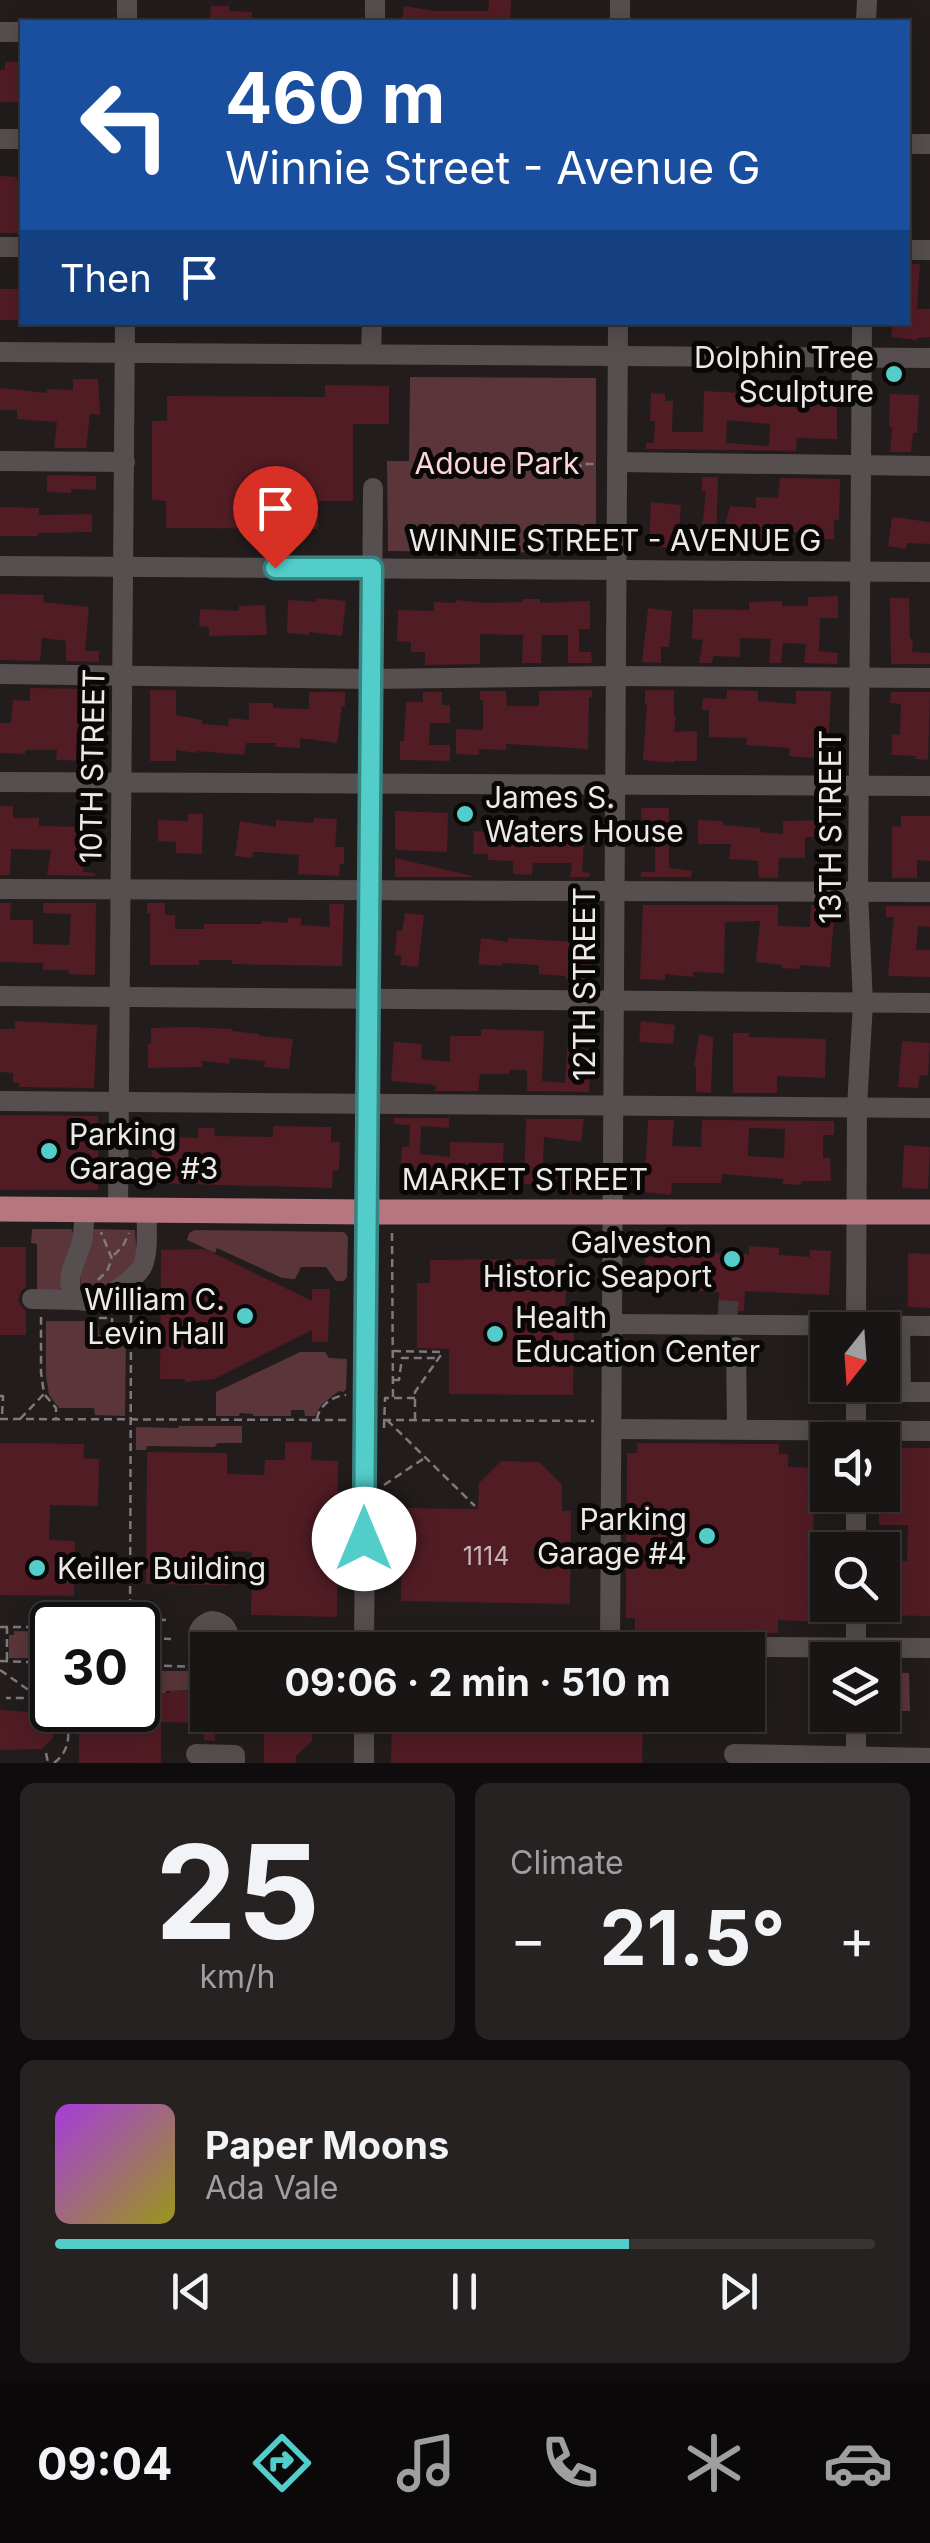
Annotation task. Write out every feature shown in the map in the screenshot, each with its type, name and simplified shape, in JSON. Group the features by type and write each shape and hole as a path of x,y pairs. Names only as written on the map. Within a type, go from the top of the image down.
{"main road":[{"name":"MARKET STREET","path":"0,1209 90,1218 613,1210 930,1212"}],"street":[{"name":"10TH STREET","path":"79,1300 109,1296 140,1271 145,1258 132,1216 119,1102 125,325"},
{"path":"372,325 372,353"},
{"name":"12TH STREET","path":"609,1632 600,1428 612,1324 616,571 608,463 618,325"},
{"name":"13TH STREET","path":"856,1312 857,1107 863,1003 858,892 862,325"},
{"path":"0,352 930,358"},
{"path":"0,461 125,462"},
{"path":"608,463 930,466"},
{"path":"364,1632 372,488"},
{"name":"WINNIE STREET - AVENUE G","path":"0,566 930,572"},
{"path":"0,674 371,679 930,678"},
{"path":"0,782 930,786"},
{"path":"0,889 930,892"},
{"path":"0,996 930,1003"},
{"path":"0,1101 930,1108"},
{"path":"79,1300 72,1292 72,1268 90,1218"},
{"path":"36,1308 79,1300"},
{"path":"694,1324 718,1310"},
{"path":"744,1312 770,1325"},
{"path":"612,1324 810,1326"},
{"path":"900,1326 930,1326"},
{"path":"736,1347 737,1430"},
{"path":"900,1392 930,1392"},
{"path":"600,1428 810,1433"},
{"path":"900,1432 930,1430"},
{"path":"900,1650 930,1648"},
{"path":"765,1650 810,1652"},
{"path":"364,1732 364,1763"},
{"path":"856,1732 856,1760"},
{"path":"196,1754 236,1754 235,1763"},
{"path":"734,1754 856,1760 930,1758"}],"path":[{"path":"570,455 575,454 581,464"},
{"path":"581,464 608,463"},
{"path":"578,472 581,464"},
{"path":"100,1291 98,1279 122,1246 132,1216"},
{"path":"90,1218 103,1234 112,1256"},
{"path":"392,1233 393,1398"},
{"path":"130,1602 131,1292"},
{"path":"36,1308 44,1394 56,1408 56,1419"},
{"path":"94,1318 112,1318 112,1324 130,1325"},
{"path":"392,1351 443,1352 420,1383 415,1420"},
{"path":"392,1380 399,1380 402,1358 438,1358"},
{"path":"20,1419 44,1394"},
{"path":"316,1420 320,1408 336,1396 348,1394"},
{"path":"0,1396 1,1419 348,1420"},
{"path":"415,1398 384,1398 384,1420 476,1506"},
{"path":"384,1420 600,1428 594,1412"},
{"path":"383,1486 426,1458"},
{"path":"160,1620 170,1620"},
{"path":"0,1626 30,1627"},
{"path":"6,1626 6,1661"},
{"path":"160,1639 171,1639"},
{"path":"0,1662 30,1662"},
{"path":"160,1666 190,1667"},
{"path":"0,1670 30,1689"},
{"path":"6,1698 30,1698"},
{"path":"54,1763 64,1754 68,1732"},
{"path":"46,1752 48,1763"}],"green space":[{"name":"Adoue Park","path":"410,377 596,378 596,553 388,551 387,461 409,461"},
{"path":"32,1229 71,1229 74,1234 64,1285 59,1290 37,1292 37,1244 31,1243"},
{"path":"93,1229 135,1230 137,1261 108,1290 89,1292 81,1285 80,1272"},
{"path":"195,1230 344,1232 348,1237 347,1277 336,1281 326,1267 301,1267 295,1279 282,1278 217,1248 215,1253 187,1240"},
{"path":"46,1321 98,1321 99,1335 126,1335 125,1416 95,1415 94,1408 59,1408 49,1395 46,1375"},
{"path":"300,1352 325,1352 329,1358 347,1359 346,1389 321,1405 315,1416 305,1416 304,1410 291,1410 291,1416 216,1416 216,1392"},
{"path":"242,1426 242,1443 217,1443 215,1447 147,1446 146,1450 136,1450 136,1427"},
{"path":"14,1631 30,1631 30,1658 9,1658 9,1635 14,1635"},
{"path":"160,1671 190,1671 190,1690 166,1691 165,1704 160,1693"},
{"path":"900,1673 909,1673 910,1711 900,1711"}],"building":[{"path":"489,0 511,0 510,20 402,20 404,6 434,11 488,11"},
{"path":"211,6 252,12 252,20 210,20"},
{"path":"5,62 20,62 20,102 0,102 0,70 5,70"},
{"path":"0,176 17,177 20,233 0,233"},
{"path":"910,264 920,264 917,309 930,309 930,337 891,337 893,325 910,325"},
{"path":"0,289 20,289 20,320 0,320"},
{"path":"73,379 98,379 100,415 90,414 86,448 54,448 57,422 17,419 17,410 0,410 0,388 47,393 47,389 73,390"},
{"path":"325,385 389,386 389,424 353,424 353,501 319,501 318,529 166,528 166,501 152,500 152,421 167,421 167,396 325,397"},
{"path":"813,385 837,386 837,439 797,438 796,451 646,449 646,443 654,443 651,393 665,394 665,401 673,401 672,432 703,432 704,391 780,392 780,404 813,405","holes":["727,420 770,424 769,446 726,443"]},
{"path":"890,394 919,395 917,433 913,433 911,452 890,452"},
{"path":"47,475 96,476 96,490 47,492"},
{"path":"702,477 718,477 716,540 701,538 706,491 702,491"},
{"path":"780,478 840,479 839,520 834,520 834,539 797,540 797,532 774,532 766,534 766,540 752,540 752,548 728,546 728,541 721,540 730,506 756,508 756,497 778,498"},
{"path":"651,502 681,505 679,531 690,531 690,548 649,547"},
{"path":"0,507 39,508 39,515 92,514 92,532 0,536"},
{"path":"892,517 930,522 930,544 907,543 906,549 888,546"},
{"path":"0,594 44,595 43,602 89,607 85,651 99,651 99,662 66,661 66,641 42,638 40,661 0,660"},
{"path":"838,596 838,618 820,618 819,651 838,653 837,664 804,663 806,644 783,643 781,663 769,663 771,639 740,638 740,657 713,656 712,663 699,663 703,640 692,639 693,609 749,610 749,602 782,601 782,606 808,606 808,597"},
{"path":"317,598 346,601 342,636 287,633 288,600 316,602"},
{"path":"890,598 909,598 912,652 930,653 930,664 891,664"},
{"path":"540,599 540,603 590,601 590,629 579,629 579,652 591,652 592,663 568,663 568,635 542,635 541,663 522,663 523,635 480,634 480,664 425,665 425,652 411,652 411,642 397,641 398,610 434,611 434,602 456,600 486,603"},
{"path":"265,605 267,635 209,636 209,627 199,626 200,609 239,611 239,606"},
{"path":"648,608 672,611 669,647 661,647 661,663 642,662"},
{"path":"30,688 89,689 90,761 56,760 57,750 0,753 0,723 11,723 13,700 30,701"},
{"path":"150,690 176,690 176,715 202,720 202,724 228,726 229,718 249,720 249,703 309,709 309,692 345,692 345,706 337,743 300,738 300,748 246,743 244,755 176,750 176,761 150,761"},
{"path":"592,690 588,749 506,744 506,750 479,749 479,755 456,754 456,729 483,730 480,691 506,691 507,706 539,706 539,691"},
{"path":"645,690 674,690 674,732 697,731 697,761 643,760"},
{"path":"727,690 758,691 758,701 796,704 796,691 831,691 828,752 814,751 814,758 789,756 790,748 746,745 747,738 709,737 709,710 702,710 703,698 727,699"},
{"path":"423,692 442,692 442,705 450,705 450,723 430,723 429,745 450,745 450,761 400,760 406,702 423,702"},
{"path":"891,692 930,692 928,760 892,755 892,734 900,735 901,704 890,703"},
{"path":"0,806 13,806 13,818 39,818 39,826 84,827 83,872 95,876 47,875 51,850 11,849 10,875 0,875"},
{"path":"641,808 669,808 669,868 692,871 691,877 641,877 641,872 655,872 655,828 642,829"},
{"path":"395,811 448,813 447,852 395,850"},
{"path":"188,814 203,814 202,854 176,853 176,842 158,841 158,820 188,821"},
{"path":"901,816 930,816 930,861 917,860 917,878 892,878 892,826 901,827"},
{"path":"314,818 337,819 335,847 344,847 339,876 298,874 299,855 253,852 252,858 235,856 240,821 276,827 276,820 313,823"},
{"path":"698,820 723,821 723,825 783,834 783,821 833,820 833,837 805,837 805,858 779,858 778,878 759,878 758,861 729,859 731,844 698,844"},
{"path":"514,825 585,825 582,872 590,873 590,877 570,877 572,863 533,863 532,875 513,874 513,861 488,860 488,854 473,854 474,831 514,833"},
{"path":"395,858 472,876 472,877 395,877"},
{"path":"0,903 11,903 10,920 33,920 33,944 69,945 71,914 43,913 43,903 96,903 95,975 43,970 43,963 0,962"},
{"path":"147,903 165,903 165,915 175,915 175,929 204,929 204,924 288,923 288,918 301,918 301,925 330,927 329,904 344,904 342,966 232,964 232,960 150,965"},
{"path":"643,905 778,905 778,926 810,927 811,905 835,905 830,967 782,968 756,962 760,921 725,922 724,973 693,972 693,977 665,974 665,980 640,979"},
{"path":"886,906 930,906 930,927 918,926 916,950 930,950 930,977 888,976 894,917 886,917"},
{"path":"405,913 424,915 418,967 400,965 402,956 395,955 397,930 402,931"},
{"path":"481,938 592,943 592,980 539,974 539,965 478,964"},
{"path":"15,1021 97,1025 94,1088 19,1087 19,1083 13,1083 13,1073 0,1072 0,1029 15,1029"},
{"path":"641,1021 675,1025 673,1044 639,1042"},
{"path":"189,1027 293,1039 289,1069 264,1067 265,1061 230,1058 229,1064 202,1061 202,1067 148,1068 151,1028"},
{"path":"481,1029 544,1031 542,1081 565,1083 568,1040 584,1041 582,1064 590,1065 589,1092 527,1091 527,1070 480,1074 478,1091 435,1091 436,1085 391,1081 394,1042 422,1044 421,1059 450,1062 450,1036 481,1036"},
{"path":"733,1033 826,1039 825,1078 777,1076 777,1093 733,1093"},
{"path":"699,1034 713,1037 711,1093 696,1092 694,1066"},
{"path":"902,1041 930,1043 928,1076 920,1075 918,1088 898,1087"},
{"name":"Parking Garage #3","path":"0,1115 98,1116 98,1190 0,1190"},
{"path":"394,1118 449,1118 449,1128 421,1126 420,1154 450,1157 450,1142 504,1143 501,1187 477,1185 477,1181 400,1180 402,1147 409,1147 410,1125 394,1124"},
{"path":"526,1119 584,1119 581,1142 544,1137 543,1165 589,1167 588,1188 578,1187 578,1192 557,1191 557,1184 524,1184"},
{"path":"648,1120 674,1120 672,1146 701,1147 702,1120 834,1121 834,1135 823,1135 823,1158 830,1158 831,1181 783,1184 783,1179 722,1174 721,1183 672,1183 671,1195 644,1192","holes":["749,1128 785,1129 784,1158 748,1156"]},
{"path":"273,1126 331,1127 331,1142 340,1142 339,1170 333,1170 332,1188 151,1183 152,1136 198,1138 198,1128 215,1128 214,1136 273,1137"},
{"path":"904,1145 930,1147 928,1189 902,1188"},
{"path":"646,1243 701,1246 701,1252 749,1254 749,1246 779,1248 779,1255 810,1257 810,1250 831,1251 829,1295 745,1291 744,1311 718,1311 719,1292 644,1289"},
{"path":"0,1247 26,1247 26,1287 18,1300 26,1311 26,1335 0,1335"},
{"name":"William C. Levin Hall","path":"205,1249 312,1301 312,1289 330,1289 328,1342 312,1342 312,1330 214,1379 160,1379 161,1250"},
{"path":"908,1253 930,1254 930,1308 908,1307"},
{"name":"Health Education Center","path":"555,1259 554,1285 566,1285 565,1319 574,1320 573,1395 449,1394 449,1349 417,1348 417,1283 430,1283 430,1260"},
{"path":"285,1442 312,1442 311,1460 338,1461 337,1617 251,1615 252,1552 227,1551 227,1585 146,1584 147,1452 227,1453 227,1474 264,1475 265,1460 285,1460"},
{"path":"0,1443 84,1444 83,1458 99,1459 98,1506 50,1505 49,1540 75,1541 74,1596 0,1595"},
{"name":"Parking Garage #4","path":"637,1443 779,1444 779,1454 788,1454 788,1467 810,1468 810,1512 814,1512 813,1532 810,1532 810,1622 778,1620 778,1633 635,1631 635,1618 626,1618 627,1453 637,1453"},
{"path":"900,1448 930,1448 930,1616 900,1615 900,1561 907,1561 908,1525 879,1525 879,1512 900,1512"},
{"path":"501,1461 539,1462 562,1485 562,1511 571,1511 570,1604 401,1601 402,1508 478,1509 479,1483"},
{"path":"190,1691 190,1723 161,1722 161,1763 79,1763 79,1732 160,1732 160,1693"},
{"path":"0,1710 30,1712 30,1732 53,1732 53,1738 42,1749 0,1750"},
{"path":"203,1732 215,1732 215,1741 204,1740"},
{"path":"264,1732 312,1732 312,1741 296,1756 296,1763 264,1763"},
{"path":"392,1732 643,1732 642,1763 391,1763"}],"tunnel":[{"path":"718,1310 744,1312"}],"place":[{"name":"Dolphin Tree Sculpture","path":"894,374"},
{"name":"James S. Waters House","path":"465,814"},
{"name":"Parking Garage #3","path":"49,1151"},
{"name":"Galveston Historic Seaport","path":"732,1259"},
{"name":"William C. Levin Hall","path":"245,1316"},
{"name":"Health Education Center","path":"495,1334"},
{"name":"Parking Garage #4","path":"707,1536"},
{"name":"Keiller Building","path":"37,1568"}],"route":[{"path":"275,568 372,568 364,1539"}]}
